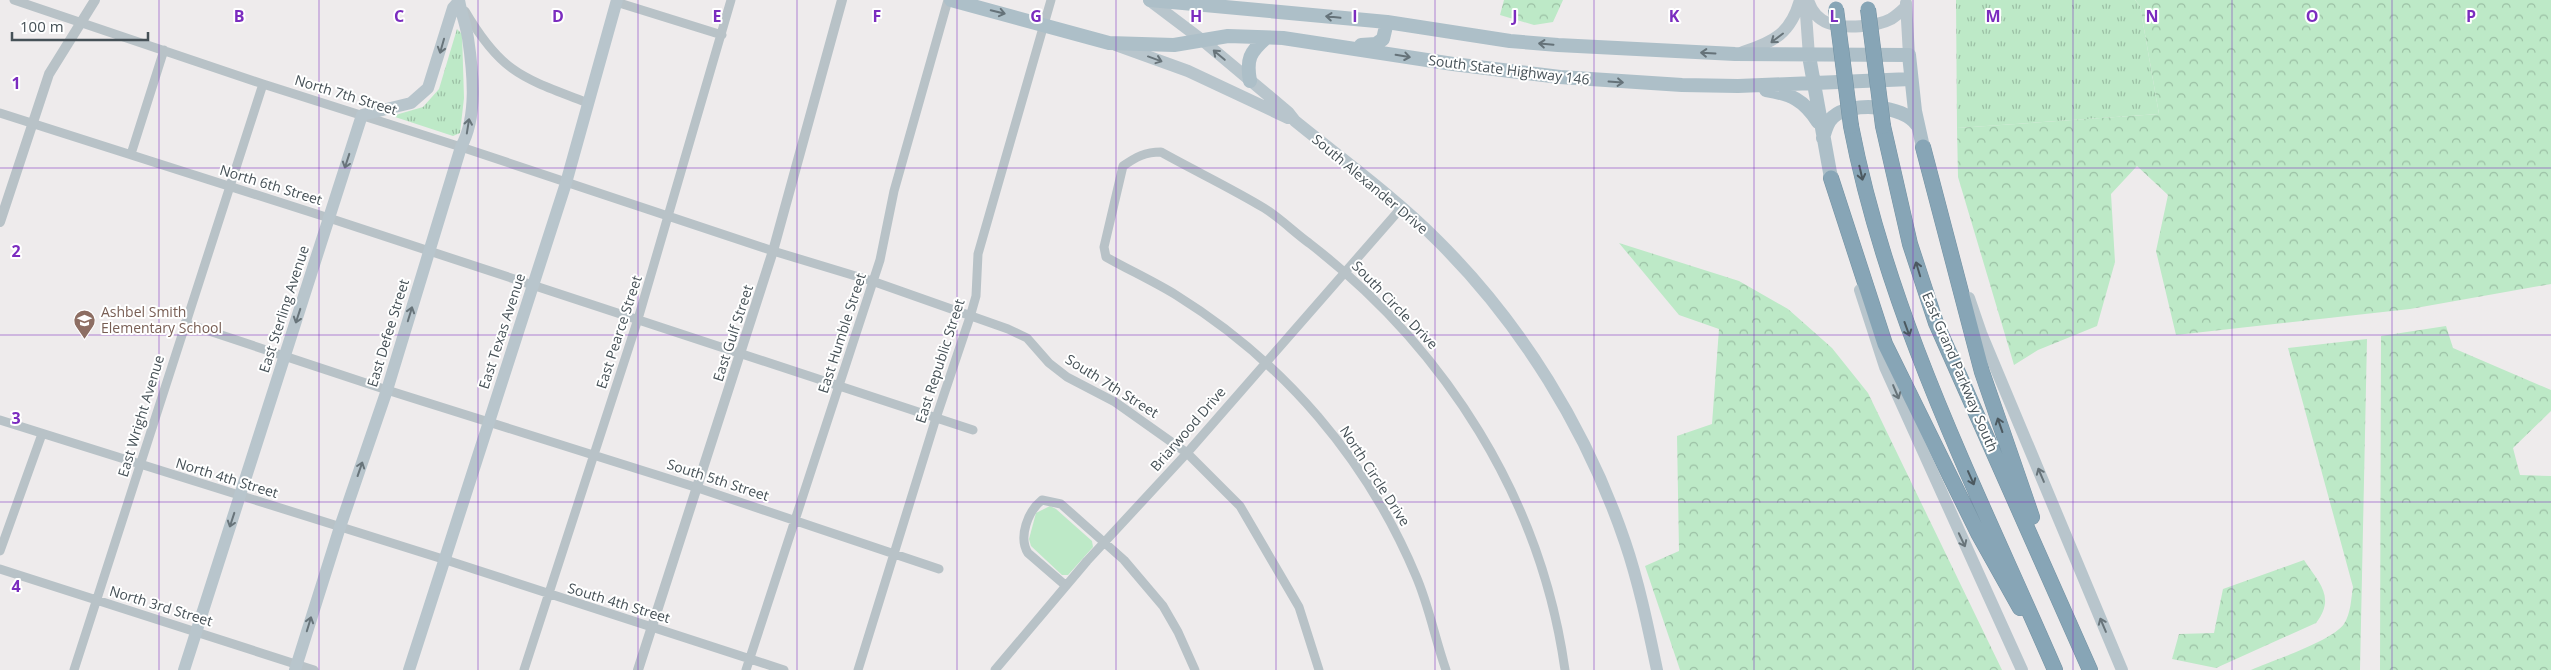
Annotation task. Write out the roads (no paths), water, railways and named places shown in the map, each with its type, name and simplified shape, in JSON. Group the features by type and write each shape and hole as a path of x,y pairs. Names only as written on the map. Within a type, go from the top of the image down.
{"highway":[{"name":"East Grand Parkway South","path":"1868,4 1883,126 1910,244 1925,294 1947,349 2055,587 2090,670"},
{"path":"1836,5 1851,126 1873,224 1927,381 2055,670"},
{"path":"1923,146 1982,372 2055,587"},
{"path":"1831,178 1852,249 1885,344 1982,541 2007,588 2043,642"}],"main road":[{"path":"362,114 411,103 428,88 453,8 458,0"},
{"name":"East Defee Street","path":"296,667 340,527 387,390 428,252 466,137 472,98 468,37 458,0"},
{"name":"South Alexander Drive","path":"950,0 1109,43 1188,71 1295,121"},
{"name":"South Alexander Drive","path":"1150,0 1202,40 1288,112 1295,121 1402,207 1438,241 1505,318 1543,374 1578,434 1606,493 1626,543 1657,670"},
{"path":"1150,0 1387,22 1510,41 1603,48 1809,56 1909,55"},
{"path":"1735,54 1772,42 1784,32 1793,19 1800,0"},
{"path":"1807,0 1816,15 1828,23 1843,25 1884,22 1892,19 1906,3"},
{"path":"1807,0 1809,56 1813,83 1831,178 1848,252 1885,367 2022,670"},
{"name":"East Texas Avenue","path":"409,670 446,560 566,182 616,1"},
{"path":"1906,3 1911,79 1918,126 1981,333 2122,670"},
{"path":"1338,46 1376,44 1383,39 1387,22"},
{"name":"South State Highway 146","path":"1109,43 1174,44 1228,36 1283,38 1453,64 1560,77 1682,85 1738,86 1911,79"},
{"path":"1250,81 1248,69 1250,56 1253,49 1266,38"},
{"path":"1738,86 1776,92 1795,98 1808,107 1822,132"},
{"path":"1822,132 1833,117 1848,110 1862,108 1878,108 1904,113 1913,118 1918,126"},
{"name":"East Sterling Avenue","path":"184,670 362,114"}],"street":[{"name":"North 7th Street","path":"14,0 263,84 362,114 670,215"},
{"path":"0,222 49,74 62,50 95,0"},
{"path":"458,0 482,39 509,68 533,82 588,103"},
{"name":"East Pearce Street","path":"524,670 638,320 732,0"},
{"name":"East Gulf Street","path":"638,670 773,251 842,0"},
{"name":"East Humble Street","path":"746,670 797,520 880,260 894,191 950,0"},
{"name":"East Republic Street","path":"858,670 936,418 970,317 976,296 978,254 1051,0"},
{"path":"616,1 722,34"},
{"path":"131,154 164,50"},
{"name":"East Wright Avenue","path":"74,670 263,84"},
{"name":"North 6th Street","path":"0,113 329,218 740,355 973,430"},
{"name":"South Circle Drive","path":"1110,220 1123,166 1147,152 1161,152 1265,209 1346,271 1401,326 1442,376 1464,407 1507,480 1535,544 1559,624 1565,670"},
{"name":"Briarwood Drive","path":"995,670 1065,585 1187,453 1265,361 1402,207"},
{"name":"South 7th Street","path":"670,215 773,251 872,281 970,317 1008,328 1027,338 1049,363 1067,377 1116,402 1187,453 1240,506 1299,607 1319,670"},
{"name":"North Circle Drive","path":"1110,220 1104,247 1106,257 1175,294 1213,320 1265,361 1305,399 1339,442 1388,516 1417,577 1446,670"},
{"name":"South 5th Street","path":"185,323 387,390 797,520 939,569"},
{"name":"North 4th Street","path":"0,420 140,466 446,560"},
{"path":"0,552 42,434"},
{"path":"1065,585 1024,546 1031,512 1042,500 1061,504 1105,542 1163,606 1178,632 1194,670"},
{"name":"South 4th Street","path":"446,560 548,595 784,670"},
{"name":"North 3rd Street","path":"0,569 196,632 296,667 314,670"}],"place":[{"name":"Ashbel Smith Elementary School","path":"85,339"}]}
